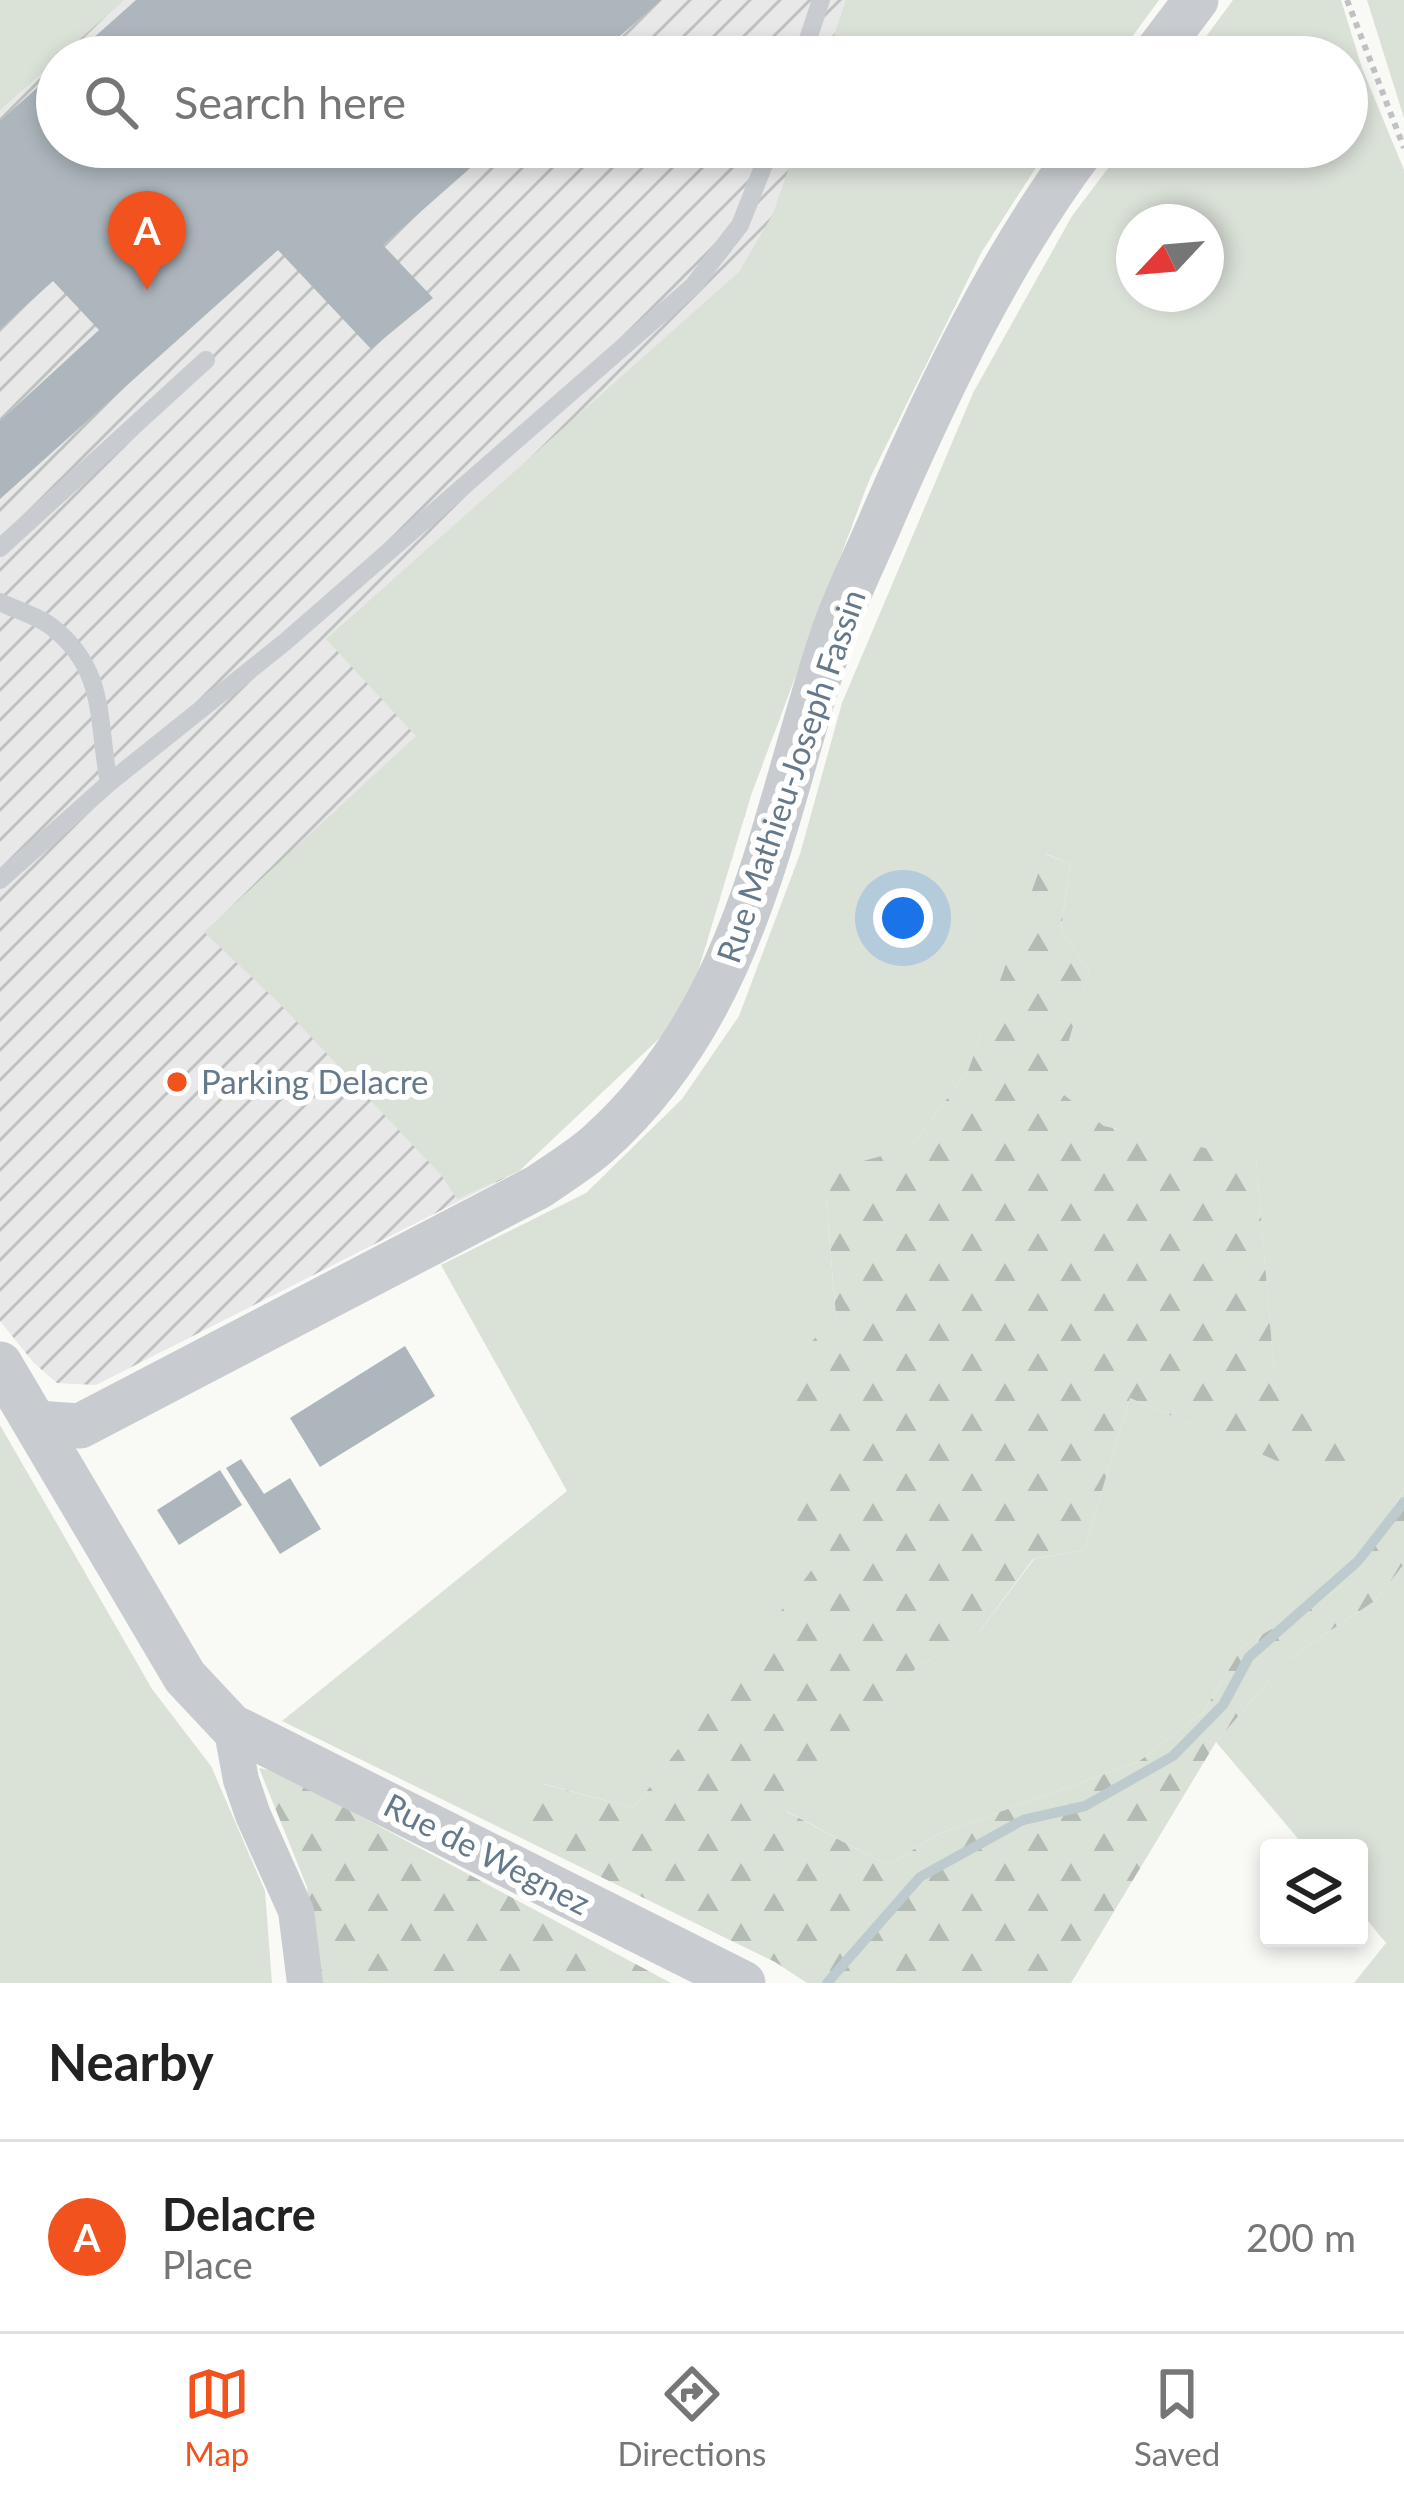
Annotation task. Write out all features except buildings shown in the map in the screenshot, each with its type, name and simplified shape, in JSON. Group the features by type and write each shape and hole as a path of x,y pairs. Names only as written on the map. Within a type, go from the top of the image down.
{"street":[{"path":"1169,36 1196,0"},
{"name":"Rue Mathieu-Joseph Fassin","path":"36,1423 80,1426 538,1187 596,1146 652,1088 694,1031 727,971 836,627 921,429 1016,250 1070,168"},
{"name":"Rue de Wegnez","path":"0,1364 185,1677 231,1726 742,1983"},
{"path":"231,1726 253,1815 296,1911 305,1983"}],"lane":[{"path":"809,36 821,0"},
{"path":"0,880 109,783 285,642 693,286 740,225 763,168"},
{"path":"0,548 206,360"},
{"path":"0,602 49,624 89,670 100,704 101,745 109,783"}],"path":[{"path":"1347,0 1361,36"},
{"path":"1368,55 1404,148"}],"shaded area":[{"path":"0,0 1159,0 1132,36 36,36 36,168 1035,168 982,251 869,480 751,795 685,1014 519,1171 96,1385 57,1383 0,1321"}],"green space":[{"path":"0,0 124,0 83,36 36,36 36,78 0,110"},
{"path":"846,0 1159,0 1132,36 834,36"},
{"path":"1233,0 1341,0 1352,36 1206,36"},
{"path":"1367,0 1404,0 1404,118"},
{"path":"1368,83 1404,170 1404,1488 1354,1580 1243,1646 1203,1713 1138,1762 936,1835 888,1866 785,1810 917,1667 980,1631 1034,1559 1084,1550 1130,1398 1353,1493 1276,1394 1256,1160 1104,1126 1054,1088 1089,971 1061,930 1070,864 1046,854 968,1071 910,1148 826,1198 836,1317 759,1398 835,1451 823,1556 634,1808 544,1784 515,1835 282,1721 567,1491 441,1265 586,1193 682,1099 739,1016 800,854 842,703 973,393 1072,216 1108,168 1368,168"},
{"path":"789,168 1035,168 982,251 869,480 751,795 685,1014 519,1171 457,1199 441,1175 278,1002 204,932 416,736 326,639 739,272 773,214"},
{"path":"1045,854 1070,864 1061,930 1089,971 1055,1088 1104,1126 1256,1159 1276,1393 1365,1463 1354,1494 1130,1398 1084,1550 1033,1559 979,1632 917,1667 786,1811 888,1866 936,1835 1138,1762 1203,1713 1243,1646 1354,1580 1404,1488 1404,1564 1376,1600 1287,1660 1216,1742 1071,1983 807,1983 775,1962 515,1835 543,1784 634,1808 822,1556 792,1512 835,1451 758,1398 836,1316 826,1198 838,1168 910,1148 968,1071"},
{"path":"0,1425 152,1689 211,1766 265,1891 272,1983 0,1983"},
{"path":"1404,1564 1404,1983 1354,1983 1386,1943 1368,1921 1368,1839 1298,1839 1216,1742 1287,1660 1376,1600"},
{"path":"259,1768 278,1772 671,1983 319,1983 307,1887"}],"waterway":[{"path":"827,1983 920,1877 1023,1820 1085,1806 1173,1756 1223,1705 1249,1657 1358,1561 1404,1502"}],"place":[{"name":"Delacre","path":"147,290"},
{"name":"Parking Delacre","path":"177,1082"}]}
